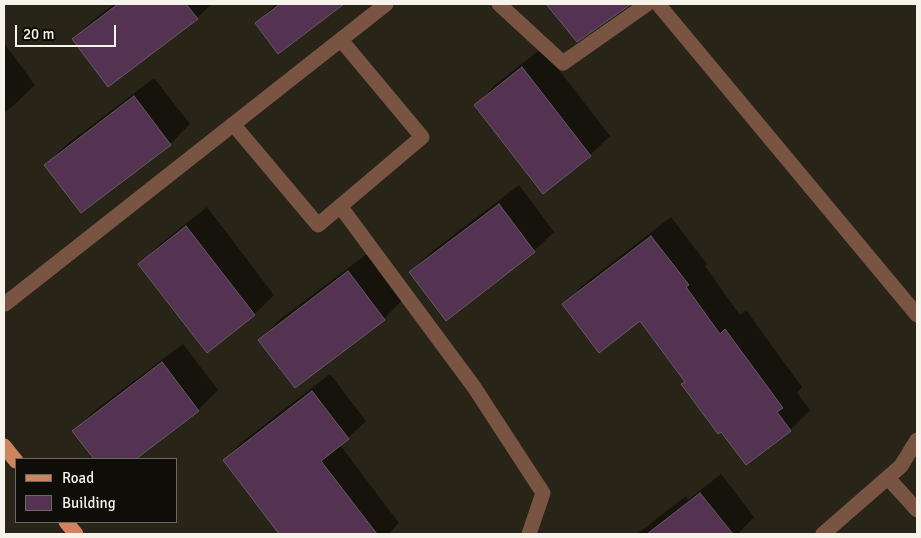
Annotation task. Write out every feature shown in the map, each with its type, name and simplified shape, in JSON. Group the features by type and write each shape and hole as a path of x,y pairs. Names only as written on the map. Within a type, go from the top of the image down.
{"main road":[{"path":"4,446 15,461"},
{"path":"67,523 76,534"}],"street":[{"path":"4,304 386,4"},
{"path":"499,4 563,63 647,4"},
{"path":"658,4 917,315"},
{"path":"233,124 318,224 422,137 341,40"},
{"path":"340,206 474,387 543,493 529,534"},
{"path":"823,534 902,466 917,440"},
{"path":"888,478 917,510"}],"building":[{"path":"118,4 186,4 198,19 108,87 72,39"},
{"path":"280,4 344,4 278,54 255,23"},
{"path":"546,4 631,4 577,42"},
{"path":"522,67 591,156 543,194 474,105"},
{"path":"134,96 171,145 81,213 44,165"},
{"path":"499,204 535,252 446,321 409,272"},
{"path":"186,226 255,315 207,353 138,264"},
{"path":"651,236 689,285 686,287 720,334 725,329 783,408 777,412 791,431 746,465 721,432 718,434 681,384 685,382 640,321 599,353 562,304"},
{"path":"348,271 385,320 295,388 258,340"},
{"path":"162,362 199,411 137,458 93,458 72,431"},
{"path":"312,391 349,439 321,461 377,534 279,534 223,460"},
{"path":"700,493 733,534 647,534"}]}
